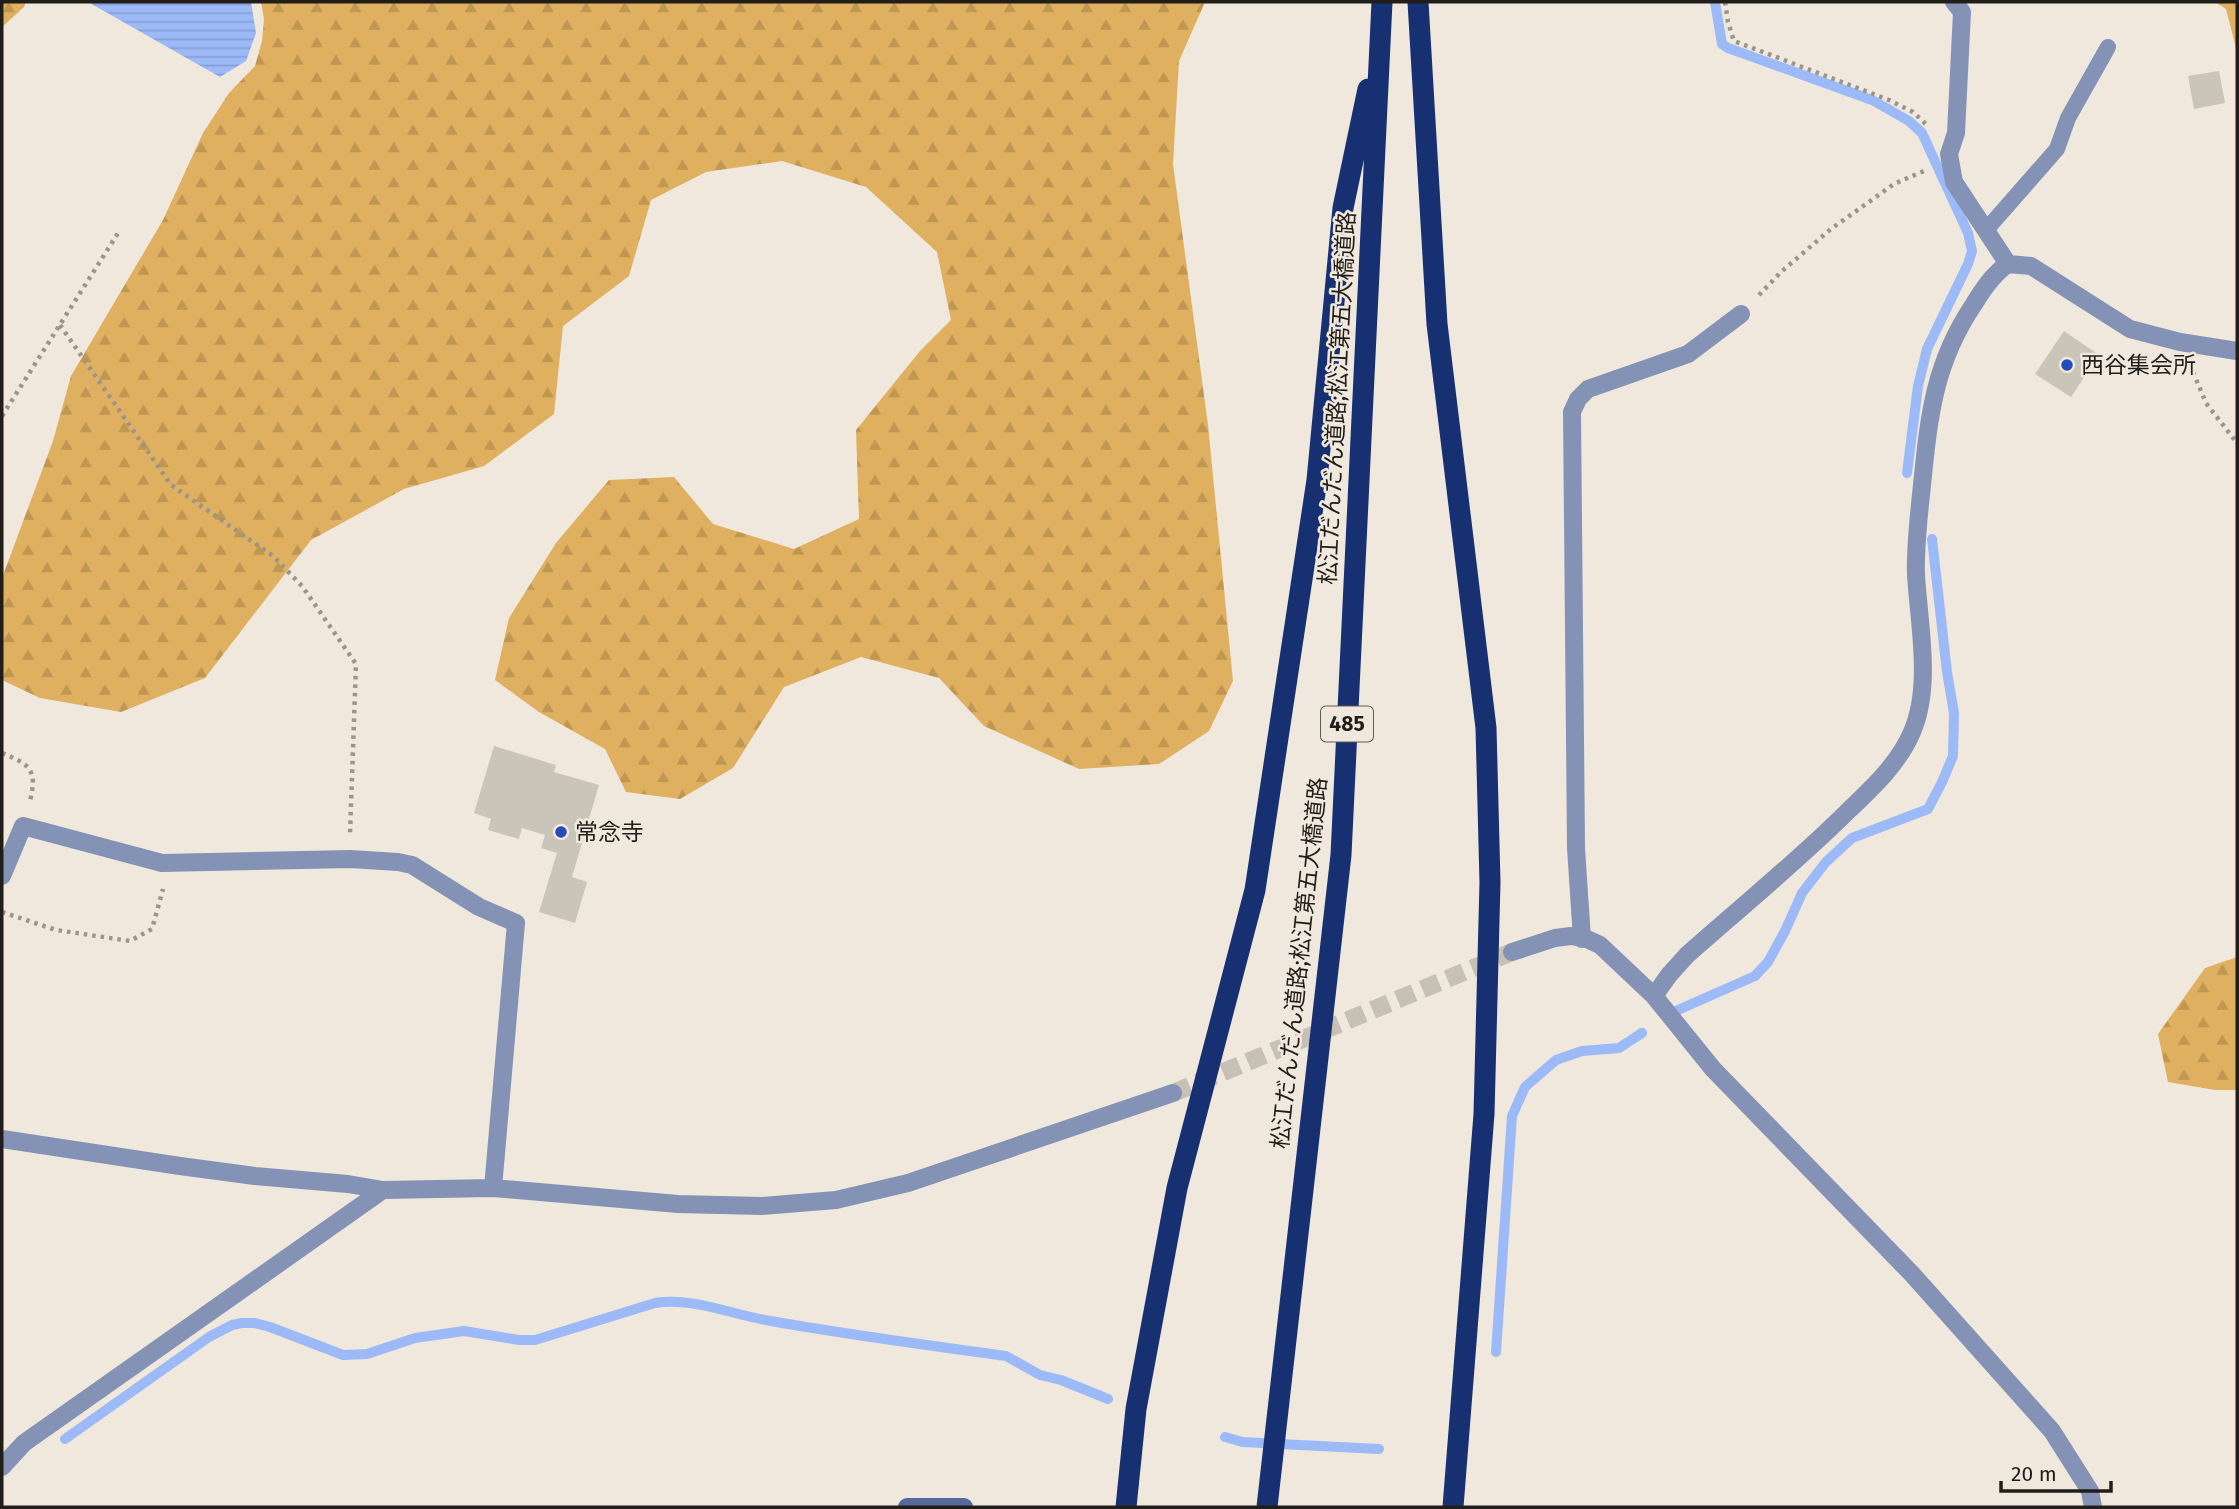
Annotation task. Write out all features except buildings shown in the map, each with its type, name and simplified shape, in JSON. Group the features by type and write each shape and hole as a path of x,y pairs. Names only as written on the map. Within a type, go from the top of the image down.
{"highway":[{"name":"松江だんだん道路;松江第五大橋道路","path":"1267,1507 1341,855 1382,2"},
{"path":"1418,2 1437,324 1486,728 1490,882 1484,1114 1453,1507"},
{"path":"1126,1507 1136,1409 1177,1188 1255,890 1317,480 1343,208 1382,25"}],"main road":[{"path":"906,1507 964,1507"}],"street":[{"path":"1954,2 1962,12 1956,134 1949,154 1954,182 2008,264"},
{"path":"1654,996 1686,955 1827,832 1870,789 1898,758 1912,734 1920,713 1923,692 1916,560 1933,398 1944,356 1965,316 1987,284 2008,264 2031,265 2130,329 2180,342 2237,351"},
{"path":"1582,939 1576,848 1572,412 1578,399 1588,389 1688,354 1741,314"},
{"path":"2,876 23,826 162,863 350,859 398,862 412,865 479,907 516,923 493,1188"},
{"path":"1512,952 1555,938 1571,936 1582,939 1600,945 1654,996 1713,1069 1912,1274 2052,1431 2090,1491 2093,1507"},
{"path":"2,1139 192,1168 383,1190 493,1188 678,1204 762,1206 836,1200 908,1183 1173,1093"},
{"path":"2,1466 24,1443 383,1190"}],"lane":[{"path":"1986,230 2057,149 2068,118 2108,47"}],"path":[{"path":"1725,2 1734,41 1889,100 1913,112 1952,145"},
{"path":"1741,314 1781,272 1832,229 1894,184 1925,171 1951,166"},
{"path":"2,416 120,230"},
{"path":"60,325 171,485 274,556 302,586 356,664 350,859"},
{"path":"2180,342 2206,403 2237,443"},
{"path":"2,753 26,763 33,777 33,789 23,826"},
{"path":"2,912 56,930 130,941 152,929 171,863"}],"green space":[{"path":"2,2 26,2 2,27"},
{"path":"261,2 1205,2 1179,61 1173,164 1208,425 1233,681 1209,731 1159,764 1079,769 984,726 939,678 861,657 784,687 733,768 680,799 626,792 605,749 539,712 495,680 509,618 556,543 609,480 674,477 713,524 794,549 859,519 856,430 920,351 951,320 937,252 866,187 782,161 706,172 651,200 629,276 563,326 554,414 484,466 404,489 311,540 205,678 121,712 40,698 2,680 2,578 53,441 71,376 163,220 203,133 229,93 255,66 262,41 264,19"},
{"path":"2215,2 2237,2 2237,52 2226,9"},
{"path":"2237,957 2237,1090 2215,1090 2168,1082 2158,1034 2205,968"}],"water":[{"path":"88,2 251,2 256,33 246,61 220,77"}],"waterway":[{"path":"1715,2 1722,44 1728,48 1872,100 1909,121 1922,133 1968,233 1972,251 1968,264 1927,349 1918,386 1907,473"},
{"path":"1678,1010 1755,976 1768,962 1802,893 1826,862 1852,838 1928,809 1953,756 1954,713 1932,539"},
{"path":"1496,1352 1512,1116 1525,1087 1556,1060 1582,1051 1619,1048 1642,1033"},
{"path":"65,1439 209,1337 232,1325 255,1323 343,1355 367,1354 415,1338 464,1331 535,1340 655,1303 670,1302 699,1304 756,1318 830,1331 1006,1356 1040,1375 1061,1380 1108,1399"},
{"path":"1225,1437 1243,1442 1379,1449"}],"tunnel":[{"path":"1173,1093 1512,952"}],"place":[{"name":"西谷集会所","path":"2067,365"},
{"name":"常念寺","path":"561,832"}]}
